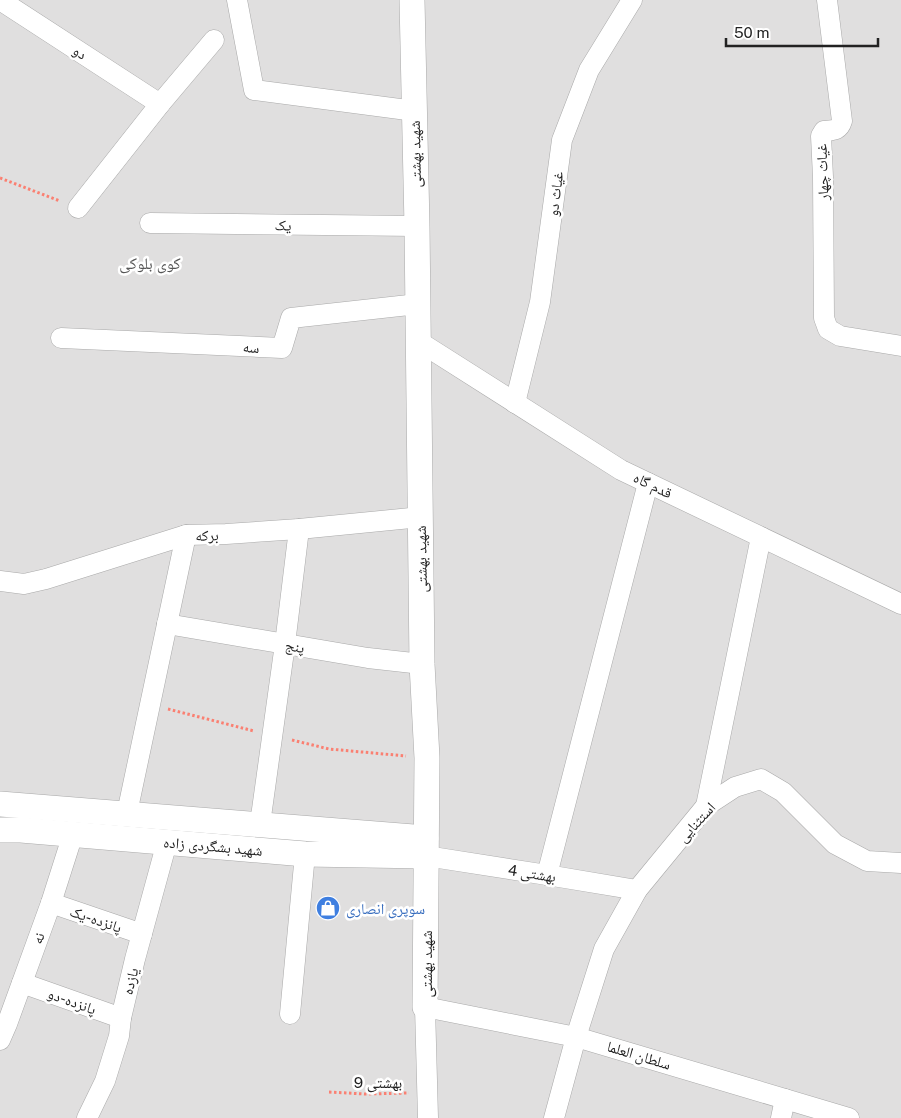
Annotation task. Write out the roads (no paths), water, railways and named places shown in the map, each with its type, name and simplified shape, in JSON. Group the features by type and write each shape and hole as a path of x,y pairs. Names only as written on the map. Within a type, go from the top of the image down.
{"street":[{"name":"دو","path":"0,0 160,104"},
{"path":"237,0 254,90 415,111"},
{"name":"شهید بهشتی","path":"412,0 417,226 422,664 427,758 425,1007 428,1118"},
{"name":"غیاث دو","path":"515,402 540,302 562,140 589,70 632,0"},
{"name":"غیاث چهار","path":"827,0 842,121 837,129 824,130 821,136 824,318 828,329 840,336 901,346"},
{"path":"78,208 160,104 214,40"},
{"name":"یک","path":"150,223 417,226"},
{"name":"سه","path":"61,338 282,348 291,318 418,304"},
{"name":"قدم گاه","path":"418,341 621,470 901,604"},
{"path":"547,875 648,483"},
{"name":"برکه","path":"0,581 24,584 46,579 186,535 299,529 421,517"},
{"path":"260,824 299,529"},
{"path":"127,814 186,535"},
{"path":"706,806 761,537"},
{"name":"پنج","path":"167,624 368,658 422,664"},
{"name":"استثنایی","path":"554,1118 576,1036 604,949 637,890 706,806 736,787 761,779 783,792 835,844 867,861 901,864"},
{"name":"شهید بشگردی زاده","path":"0,804 260,824 426,847"},
{"path":"167,842 170,817"},
{"name":"شهید بشگردی زاده","path":"0,830 73,834 305,854 426,847"},
{"name":"نه","path":"0,1040 51,903 73,834"},
{"name":"یازده","path":"87,1118 104,1081 119,1036 121,1018 167,842"},
{"name":"بهشتی 4","path":"426,847 547,875 637,890"},
{"path":"290,1014 305,854"},
{"name":"پانزده-یک","path":"51,903 142,934"},
{"name":"پانزده-دو","path":"22,983 121,1018"},
{"name":"سلطان العلما","path":"425,1007 576,1036 783,1108 849,1118"}],"place":[{"name":"سوپری انصاری","path":"328,908"}],"district":[{"name":"کوی بلوکی","path":"150,263"}]}
